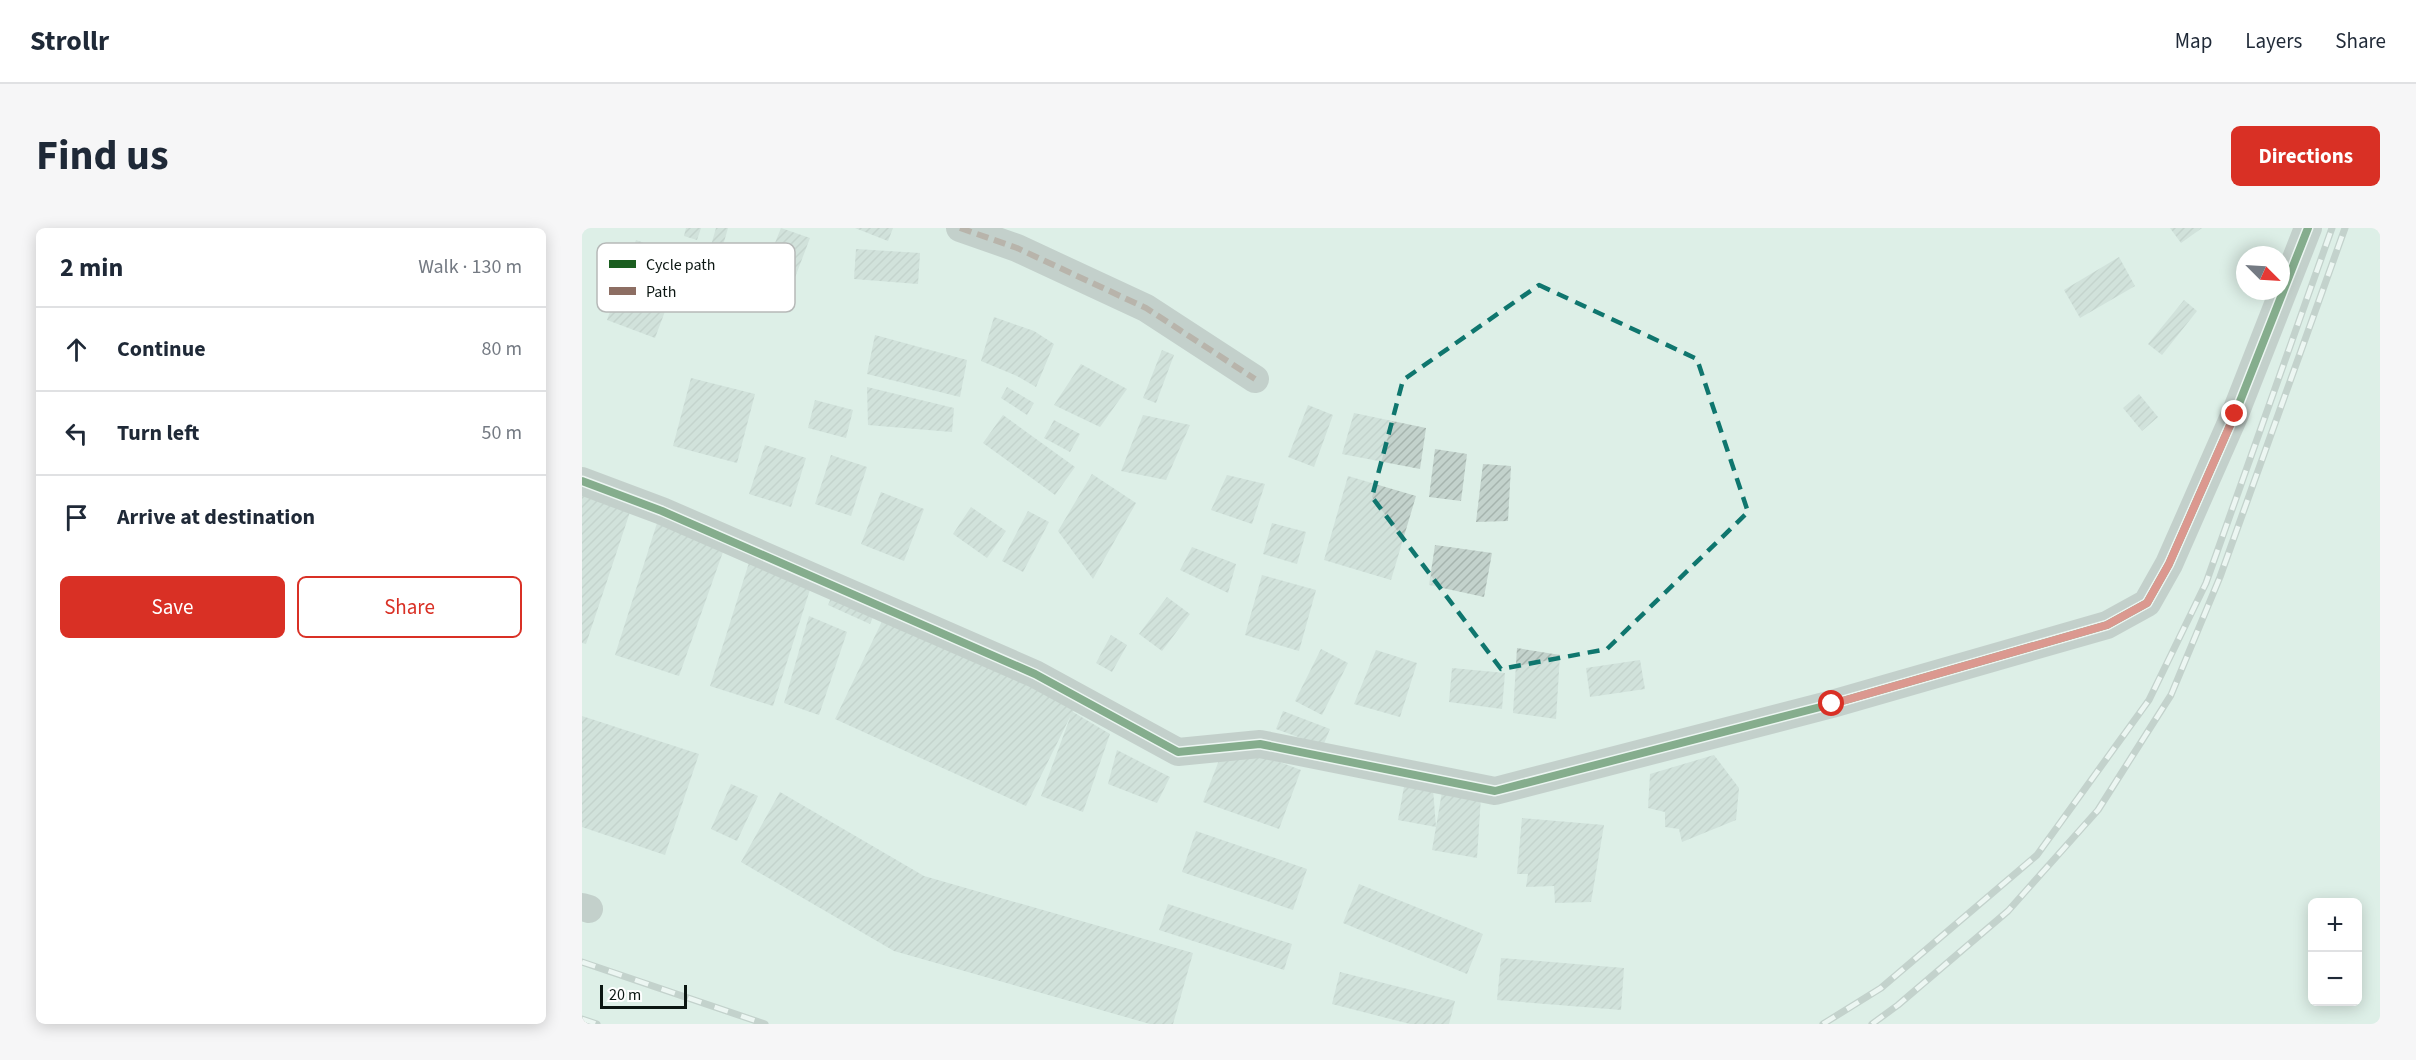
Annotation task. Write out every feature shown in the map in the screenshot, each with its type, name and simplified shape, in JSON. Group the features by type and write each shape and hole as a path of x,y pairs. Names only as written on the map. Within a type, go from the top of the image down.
{"street":[{"path":"960,228 1017,248 1146,308 1255,379"},
{"path":"582,481 672,515 1035,674 1178,752 1260,744 1495,790 1832,704 2107,625 2147,603 2169,564 2235,414 2308,228"}],"highlighted area":[{"path":"1539,285 1697,359 1748,512 1607,649 1501,669 1372,497 1403,380"}],"building":[{"path":"686,228 701,228 697,240 684,236"},
{"path":"716,228 728,228 724,243 712,243"},
{"path":"781,228 810,238 795,277 795,243 775,243"},
{"path":"855,228 893,228 888,241"},
{"path":"2170,228 2202,228 2181,243"},
{"path":"856,249 920,253 918,284 854,279"},
{"path":"2119,257 2135,286 2080,318 2064,290"},
{"path":"2184,300 2197,311 2162,355 2148,344"},
{"path":"610,312 665,312 655,338 607,320"},
{"path":"994,317 1034,331 1054,344 1036,387 1017,376 981,361"},
{"path":"875,335 967,360 960,397 867,374"},
{"path":"1162,350 1174,355 1156,403 1143,398"},
{"path":"1081,364 1127,389 1100,427 1054,405"},
{"path":"691,378 755,394 737,463 673,446"},
{"path":"867,387 954,408 952,432 868,425"},
{"path":"1007,387 1034,403 1027,415 1001,398"},
{"path":"2139,394 2158,417 2142,431 2123,408"},
{"path":"815,400 853,410 846,438 808,428"},
{"path":"1308,405 1333,415 1314,467 1288,457"},
{"path":"1354,413 1426,428 1420,469 1342,454"},
{"path":"1003,415 1075,467 1055,495 983,443"},
{"path":"1143,415 1190,425 1166,480 1121,471"},
{"path":"1054,420 1080,434 1070,452 1044,438"},
{"path":"765,445 806,458 791,507 749,494"},
{"path":"1435,449 1467,454 1461,501 1429,497"},
{"path":"831,455 867,467 851,516 815,504"},
{"path":"1483,464 1511,466 1508,521 1476,522"},
{"path":"1092,474 1136,503 1093,579 1058,531"},
{"path":"1227,475 1265,484 1252,524 1211,510"},
{"path":"1348,476 1416,496 1391,580 1324,560"},
{"path":"881,492 924,509 904,561 861,544"},
{"path":"582,493 631,509 586,644 582,643"},
{"path":"971,507 1006,531 987,558 953,534"},
{"path":"1028,511 1049,522 1023,572 1002,561"},
{"path":"658,520 724,549 679,676 615,655"},
{"path":"1272,523 1306,532 1297,564 1263,554"},
{"path":"1435,545 1492,553 1484,597 1429,585"},
{"path":"1192,547 1236,564 1228,593 1180,570"},
{"path":"753,550 813,580 773,706 710,686"},
{"path":"1262,575 1316,590 1299,651 1245,635"},
{"path":"837,584 879,603 870,624 828,605"},
{"path":"1167,597 1190,614 1162,651 1139,634"},
{"path":"886,613 1078,702 1073,712 1110,734 1083,812 1041,796 1071,715 1026,806 835,719"},
{"path":"809,616 847,632 819,715 784,703"},
{"path":"1111,635 1127,645 1112,672 1096,663"},
{"path":"1517,648 1560,655 1556,719 1513,713"},
{"path":"1321,649 1348,663 1322,715 1295,701"},
{"path":"1376,650 1417,663 1400,717 1354,704"},
{"path":"1640,660 1645,689 1590,697 1586,668"},
{"path":"1452,668 1505,673 1502,709 1449,702"},
{"path":"1283,711 1330,729 1323,746 1276,729"},
{"path":"582,716 699,754 665,855 582,827"},
{"path":"1226,742 1301,770 1279,829 1203,802"},
{"path":"1117,750 1170,777 1157,803 1108,784"},
{"path":"1714,755 1739,788 1736,820 1682,842 1679,829 1665,827 1665,812 1648,808 1650,774"},
{"path":"1405,781 1433,789 1436,827 1398,820"},
{"path":"731,784 758,796 737,841 711,829"},
{"path":"780,792 924,876 1193,953 1173,1024 1150,1024 894,951 741,862"},
{"path":"1442,792 1481,796 1477,858 1432,850"},
{"path":"1522,818 1604,825 1591,902 1555,903 1554,886 1526,887 1528,874 1517,874"},
{"path":"1196,831 1307,869 1293,910 1182,872"},
{"path":"1359,884 1483,934 1467,974 1343,923"},
{"path":"1168,904 1292,944 1284,970 1159,930"},
{"path":"1501,958 1624,968 1621,1010 1497,1000"},
{"path":"1340,972 1455,1001 1449,1024 1410,1024 1332,1004"}],"railway":[{"path":"1823,1024 1881,988 2037,855 2149,700 2206,583 2332,228"},
{"path":"1872,1024 1898,1005 2008,911 2098,810 2171,695 2220,577 2345,228"},
{"path":"582,962 765,1024"},
{"path":"582,1019 597,1024"}],"marked path":[{"path":"960,228 1017,248 1146,308 1255,379"}],"cycle path":[{"path":"582,481 662,511 1035,674 1178,752 1260,744 1495,791 1832,704 2107,625 2147,603 2169,564 2235,414 2308,228"}],"route":[{"path":"1832,704 1975,661 2107,625 2147,603 2169,564 2235,414"}]}
